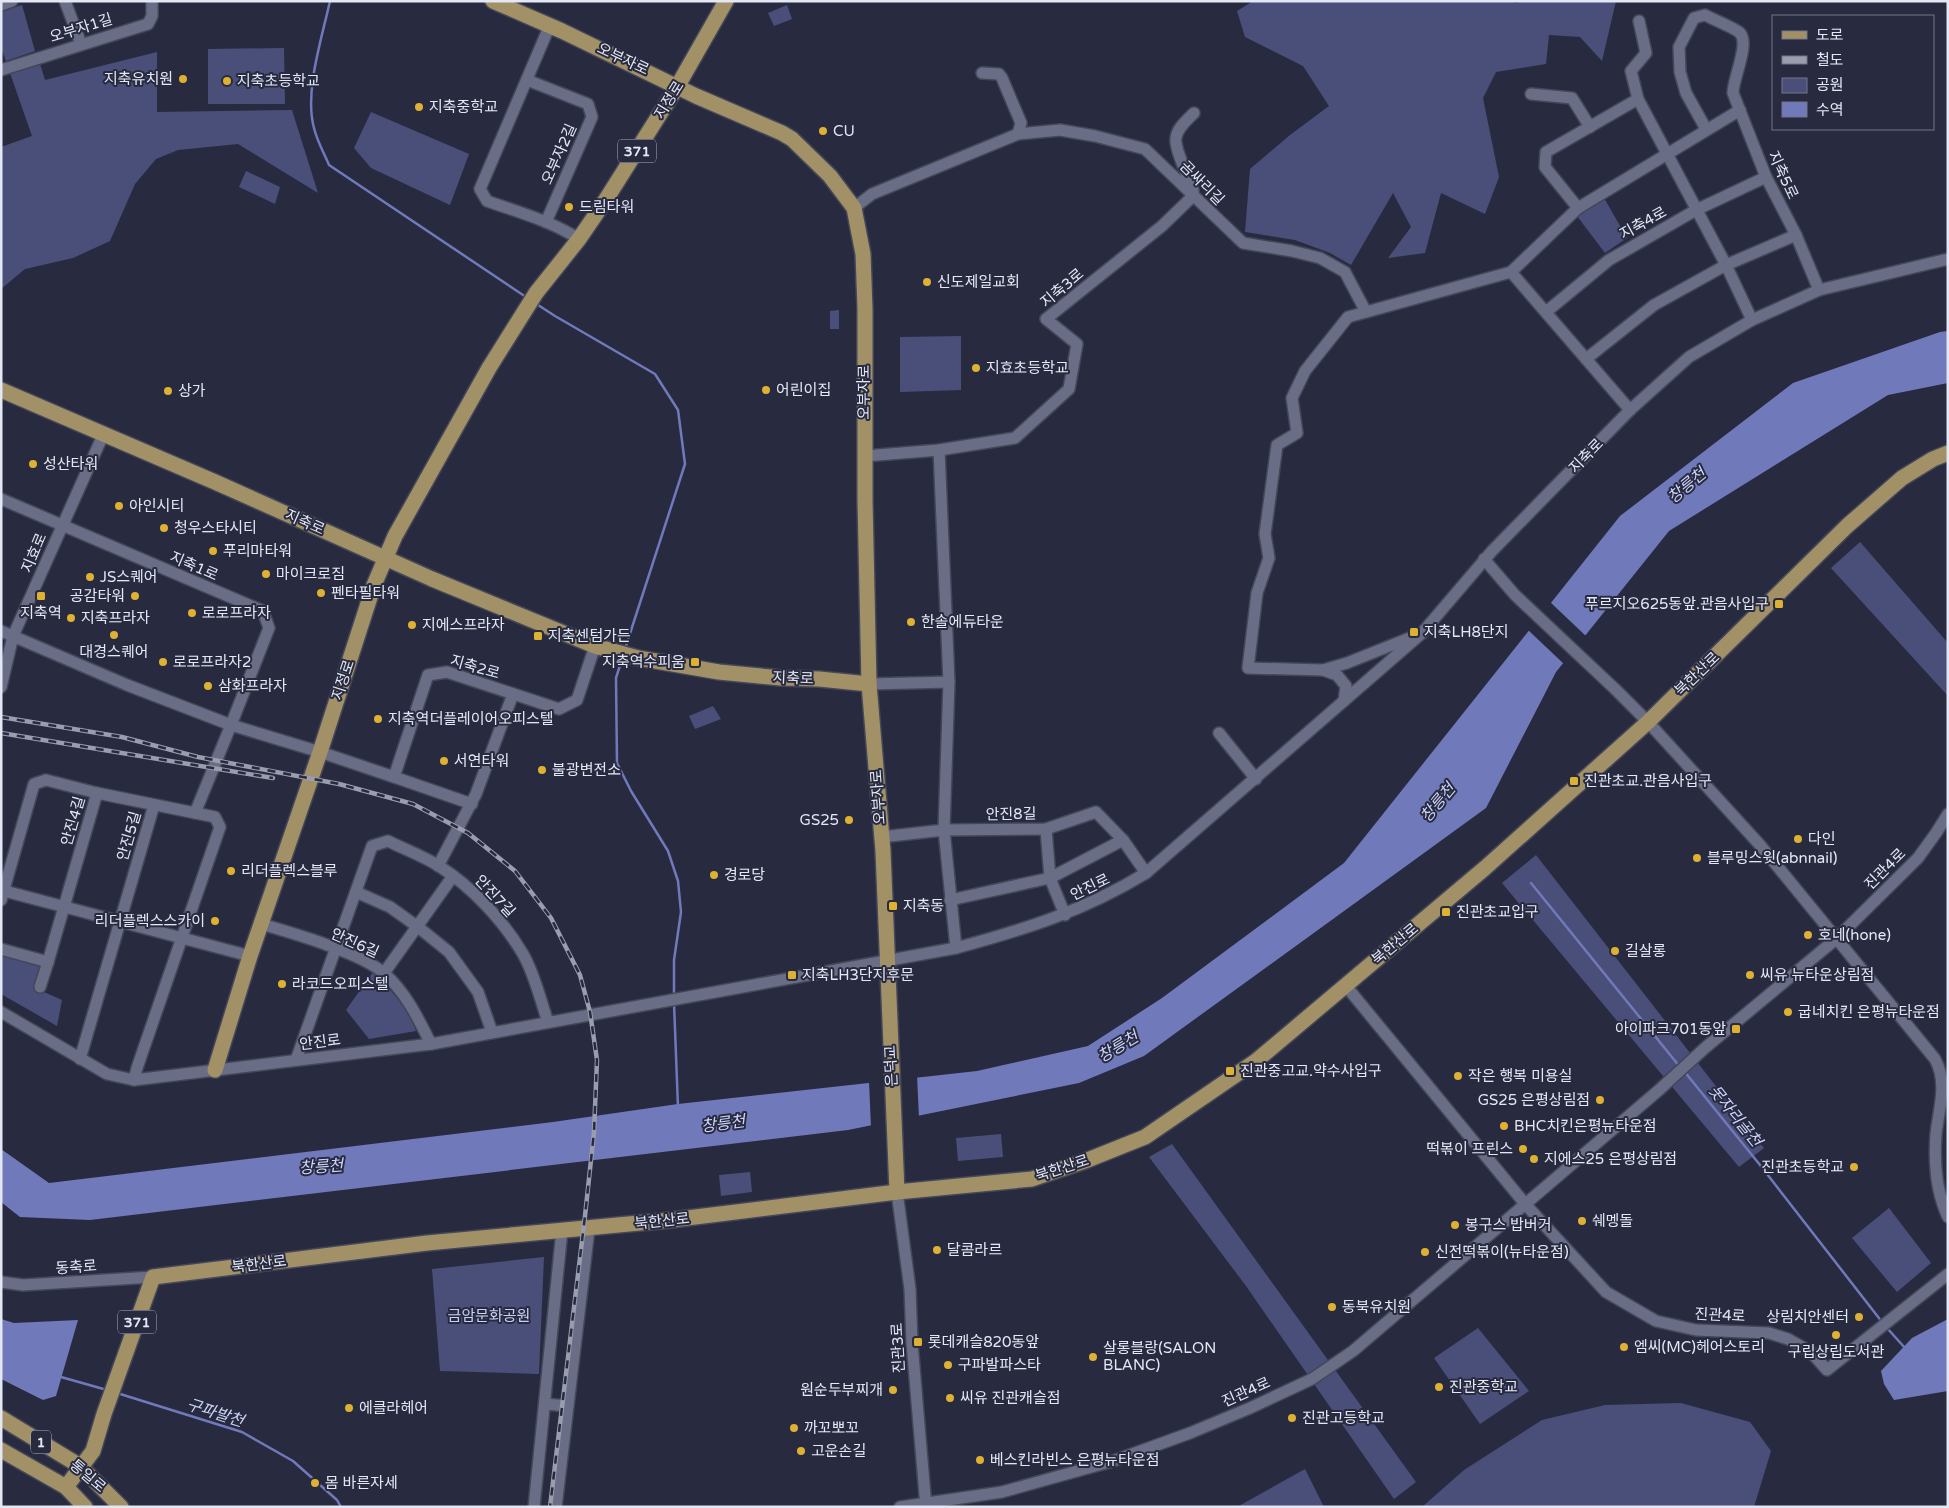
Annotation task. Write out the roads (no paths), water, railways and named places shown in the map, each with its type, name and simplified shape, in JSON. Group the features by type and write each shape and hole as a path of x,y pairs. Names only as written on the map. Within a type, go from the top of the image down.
{"main road":[{"name":"오부자로","path":"493,1 550,25 656,75 677,87 792,139 830,176 854,208 863,254 869,684 881,837 888,1000"},
{"name":"지정로","path":"215,1070 250,956 320,752 374,585 395,536 480,382 536,293 579,239 677,87 726,1"},
{"name":"지축로","path":"1,390 432,579 595,646 638,658 718,672 869,684"},
{"name":"북한산로","path":"153,1277 427,1243 589,1229 897,1192 1032,1178 1085,1161 1145,1137 1256,1061 1485,868 1648,722 1847,526 1902,478 1933,459 1948,453"},
{"name":"은덕교","path":"888,1000 897,1192"},
{"name":"371","path":"66,1487 93,1451 104,1414 153,1277"},
{"name":"통일로","path":"1,1418 80,1466 121,1507"},
{"name":"통일로","path":"1,1450 66,1487 85,1507"}],"street":[{"path":"1,5 12,1"},
{"path":"65,1 81,44"},
{"name":"오부자1길","path":"1,70 148,24 152,16 152,1"},
{"name":"지축5로","path":"1706,129 1686,93 1680,72 1679,47 1694,18 1705,15 1740,33 1744,44 1733,85 1734,94 1766,177 1796,235 1819,290"},
{"path":"1639,21 1646,53 1631,71 1638,99 1726,265 1752,320"},
{"path":"550,25 480,189 487,201 546,222 579,239"},
{"path":"982,73 999,74 1002,78 1021,122 1018,134"},
{"name":"오부자2길","path":"527,80 588,104 592,117 546,222"},
{"path":"1531,94 1572,98 1590,127"},
{"path":"1578,208 1545,167 1546,152 1638,99"},
{"path":"1366,312 1511,272 1578,208 1740,110"},
{"path":"1192,196 1193,190 1177,148 1176,136 1185,121 1194,113"},
{"name":"곰싸리길","path":"854,208 872,194 1018,134 1060,130 1095,136 1145,149 1179,180 1192,196 1244,243 1320,258 1344,272 1366,312"},
{"name":"지축4로","path":"1546,312 1609,260 1696,210 1766,177"},
{"name":"지축3로","path":"865,456 939,450 1015,438 1069,389 1077,344 1046,319 1162,226 1192,196"},
{"path":"1586,359 1654,306 1726,265 1796,235"},
{"name":"지축로","path":"1366,312 1348,317 1305,371 1292,398 1297,432 1277,445 1265,534 1269,558 1256,593 1248,668 1323,670 1347,663 1422,633 1484,559 1630,410 1689,357 1752,320 1819,290 1948,259"},
{"path":"1511,272 1630,410"},
{"name":"지효로","path":"1,687 13,636 104,434"},
{"path":"939,450 949,682 944,830 956,948"},
{"name":"지축1로","path":"1,499 263,611 270,628 195,813"},
{"path":"1484,559 1515,595 1616,688 1760,846 1935,1059 1942,1074 1936,1135 1936,1165 1941,1202 1948,1217"},
{"path":"1,631 127,685 231,725 320,752 472,804"},
{"name":"안진로","path":"1,1012 107,1074 134,1080 431,1044 956,948 1009,934 1065,915 1112,894 1146,873 1422,633"},
{"name":"지축2로","path":"394,777 428,675 446,672 559,709 577,700 595,646"},
{"path":"1323,670 1336,675 1346,686 1344,701"},
{"name":"지축로","path":"869,684 949,682"},
{"path":"438,866 472,804 513,694"},
{"path":"1219,733 1256,779"},
{"name":"안진4길","path":"2,894 34,784 46,780 97,793 40,987"},
{"path":"97,793 154,805"},
{"name":"안진5길","path":"80,1059 154,805 215,817 220,827 136,1068 134,1080"},
{"name":"안진8길","path":"881,837 944,830 1046,829 1096,812 1123,840 1146,873"},
{"name":"진관4로","path":"926,1505 1002,1492 1113,1461 1198,1429 1312,1379 1353,1351 1526,1205 1706,1047 1836,939 1918,858 1948,814"},
{"path":"1046,829 1050,878 1065,915"},
{"path":"950,900 1050,878 1123,840"},
{"name":"안진7길","path":"356,892 372,846 388,841 438,866 453,876 468,888 499,921 523,954 537,986 548,1022"},
{"path":"384,972 453,876"},
{"path":"296,1060 356,892 390,907 418,926 449,952 478,992 492,1032"},
{"path":"2,894 64,907 250,956"},
{"name":"안진6길","path":"261,924 336,949 384,972 414,1010 431,1044"},
{"path":"1,949 48,962"},
{"path":"1346,986 1526,1205"},
{"name":"진관3로","path":"897,1192 910,1290 913,1359 926,1505"},
{"name":"진관4로","path":"1526,1205 1606,1292 1656,1321 1696,1330 1769,1333 1788,1339 1811,1352 1827,1370 1948,1274"},
{"path":"556,1507 589,1229"},
{"path":"534,1507 562,1230"},
{"name":"동축로","path":"1,1282 23,1286 153,1277"},
{"path":"545,1404 568,1406"},
{"path":"900,1507 926,1505"}],"water":[{"name":"창릉천","path":"1948,331 1948,383 1888,395 1669,531 1556,672 1486,808 1144,1056 1079,1083 848,1130 90,1220 20,1217 1,1202 1,1149 49,1183 553,1122 678,1104 977,1071 1088,1046 1162,998 1344,863 1620,516 1793,383 1940,332"},
{"path":"1,1319 14,1323 78,1320 56,1396 43,1400 1,1379"},
{"path":"1948,1319 1948,1391 1894,1400 1884,1384 1881,1371 1912,1338"}],"waterway":[{"path":"330,1 315,65 311,98 311,114 314,128 329,165 526,297"},
{"path":"535,303 655,374 678,410 685,464 625,649"},
{"path":"622,659 616,678 617,763 631,791 668,851 678,881 681,912 674,960 674,997"},
{"name":"못자리골천","path":"1531,883 1680,1067"},
{"path":"674,1003 678,1107"},
{"name":"못자리골천","path":"1684,1071 1882,1322"},
{"name":"못자리골천","path":"1887,1328 1905,1348"},
{"name":"구파발천","path":"61,1377 107,1390"},
{"name":"구파발천","path":"117,1393 242,1432 293,1461 337,1500 341,1507"}],"railway":[{"path":"1,717 122,737 198,757 339,784 413,804 468,833 515,871 551,918 580,975 590,1012 597,1060 594,1132 550,1507"},
{"path":"1,733 273,778"}],"place":[{"name":"지축유치원","path":"183,79"},
{"name":"지축초등학교","path":"227,81"},
{"name":"지축중학교","path":"419,107"},
{"name":"CU","path":"823,131"},
{"name":"드림타워","path":"569,207"},
{"name":"신도제일교회","path":"927,282"},
{"name":"지효초등학교","path":"976,368"},
{"name":"어린이집","path":"766,390"},
{"name":"상가","path":"168,391"},
{"name":"성산타워","path":"33,464"},
{"name":"아인시티","path":"119,506"},
{"name":"청우스타시티","path":"164,528"},
{"name":"푸리마타워","path":"213,551"},
{"name":"마이크로짐","path":"266,574"},
{"name":"JS스퀘어","path":"90,577"},
{"name":"펜타필타워","path":"321,593"},
{"name":"지축역","path":"41,596"},
{"name":"공감타워","path":"135,596"},
{"name":"푸르지오625동앞.관음사입구","path":"1779,604"},
{"name":"로로프라자","path":"192,613"},
{"name":"지축프라자","path":"71,618"},
{"name":"한솔에듀타운","path":"911,622"},
{"name":"지에스프라자","path":"412,625"},
{"name":"지축LH8단지","path":"1414,632"},
{"name":"대경스퀘어","path":"114,635"},
{"name":"지축센텀가든","path":"538,636"},
{"name":"로로프라자2","path":"163,662"},
{"name":"지축역수피움","path":"695,662"},
{"name":"삼화프라자","path":"208,686"},
{"name":"지축역더플레이어오피스텔","path":"378,719"},
{"name":"서연타워","path":"444,761"},
{"name":"불광변전소","path":"542,770"},
{"name":"진관초교.관음사입구","path":"1574,781"},
{"name":"GS25","path":"849,820"},
{"name":"다인","path":"1798,839"},
{"name":"블루밍스윗(abnnail)","path":"1697,858"},
{"name":"리더플렉스블루","path":"231,871"},
{"name":"경로당","path":"714,875"},
{"name":"지축동","path":"893,906"},
{"name":"진관초교입구","path":"1446,912"},
{"name":"리더플렉스스카이","path":"215,921"},
{"name":"호네(hone)","path":"1808,935"},
{"name":"길살롱","path":"1615,951"},
{"name":"지축LH3단지후문","path":"792,975"},
{"name":"씨유 뉴타운상림점","path":"1750,975"},
{"name":"라코드오피스텔","path":"282,984"},
{"name":"굽네치킨 은평뉴타운점","path":"1788,1012"},
{"name":"아이파크701동앞","path":"1736,1029"},
{"name":"진관중고교.약수사입구","path":"1230,1071"},
{"name":"작은 행복 미용실","path":"1458,1076"},
{"name":"GS25 은평상림점","path":"1600,1100"},
{"name":"BHC치킨은평뉴타운점","path":"1504,1126"},
{"name":"떡볶이 프린스","path":"1523,1149"},
{"name":"지에스25 은평상림점","path":"1534,1159"},
{"name":"진관초등학교","path":"1854,1167"},
{"name":"쉐멩돌","path":"1582,1221"},
{"name":"봉구스 밥버거","path":"1455,1225"},
{"name":"달콤라르","path":"937,1250"},
{"name":"신전떡볶이(뉴타운점)","path":"1425,1252"},
{"name":"동북유치원","path":"1332,1307"},
{"name":"상림치안센터","path":"1859,1317"},
{"name":"구립상립도서관","path":"1836,1335"},
{"name":"롯데캐슬820동앞","path":"918,1342"},
{"name":"엠씨(MC)헤어스토리","path":"1624,1347"},
{"name":"살롱블랑(SALON BLANC)","path":"1093,1357"},
{"name":"구파발파스타","path":"948,1365"},
{"name":"진관중학교","path":"1439,1387"},
{"name":"원순두부찌개","path":"893,1390"},
{"name":"씨유 진관캐슬점","path":"950,1398"},
{"name":"에클라헤어","path":"349,1408"},
{"name":"진관고등학교","path":"1292,1418"},
{"name":"까꼬뽀꼬","path":"794,1428"},
{"name":"고운손길","path":"801,1451"},
{"name":"베스킨라빈스 은평뉴타운점","path":"980,1460"},
{"name":"몸 바른자세","path":"315,1483"}],"park label":[{"name":"금암문화공원","path":"489,1316"}]}
